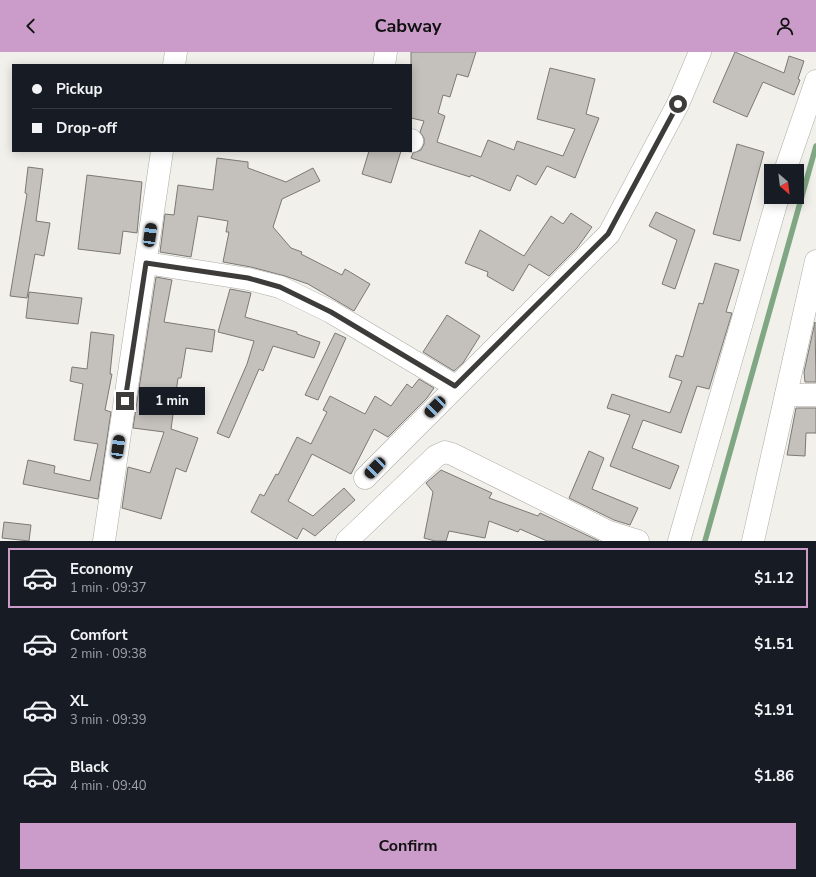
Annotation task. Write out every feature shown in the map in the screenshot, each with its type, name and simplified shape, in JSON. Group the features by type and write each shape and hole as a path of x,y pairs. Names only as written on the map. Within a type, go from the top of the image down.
{"street":[{"path":"174,64 176,52"},
{"path":"384,64 386,52"},
{"path":"365,478 608,234 678,104 700,52"},
{"path":"787,164 816,81"},
{"path":"104,541 162,152"},
{"path":"679,541 776,204"},
{"path":"753,541 816,261"},
{"path":"146,263 248,278 280,287 331,312 455,386"},
{"path":"786,395 816,395"},
{"path":"347,541 436,456 444,452 452,454 609,532 638,541"}],"building":[{"path":"411,52 476,52 468,77 457,74 450,97 443,95 438,113 445,116 437,142 481,157 488,140 514,150 517,141 563,156 575,129 537,119 550,68 595,79 586,114 599,118 575,178 547,166 536,185 517,175 510,191 471,175 470,177 411,158 413,153 421,150 424,144 424,138 420,132 424,121 412,118"},
{"path":"735,52 784,73 789,56 804,61 798,79 800,80 794,95 763,82 747,117 713,102"},
{"path":"737,144 764,152 740,241 713,234"},
{"path":"369,152 401,152 391,183 362,174"},
{"path":"217,158 248,162 248,168 286,182 313,168 320,181 282,199 273,227 291,248 302,252 301,254 342,275 345,269 370,284 354,311 308,284 251,267 223,262 229,232 226,232 228,221 198,216 191,257 160,252 165,214 174,215 178,185 213,190"},
{"path":"28,167 43,169 36,221 50,223 44,256 35,254 27,298 10,296 27,194 25,193"},
{"path":"87,175 142,182 137,233 123,231 120,254 78,249"},
{"path":"656,212 695,230 675,289 662,284 677,240 649,226"},
{"path":"571,213 592,227 577,248 549,276 529,264 513,291 487,276 488,272 465,263 480,230 524,256 551,216 563,224"},
{"path":"715,263 739,270 726,312 732,313 709,389 697,386 681,433 643,420 632,448 679,466 670,489 610,466 630,415 607,408 612,394 670,413 682,381 669,377 676,355 683,357 699,303 703,304"},
{"path":"156,277 172,280 164,322 215,330 212,352 186,348 181,378 178,378 171,429 198,438 186,472 176,468 161,519 122,508 128,467 150,473 164,432 133,428"},
{"path":"230,289 251,293 245,317 297,332 297,334 320,342 314,358 273,346 263,371 259,369 229,438 217,433 247,364 254,341 218,332"},
{"path":"29,292 82,298 78,324 26,318"},
{"path":"447,315 480,336 463,363 454,371 423,352"},
{"path":"815,322 816,382 805,382 804,372"},
{"path":"91,332 114,335 110,374 112,374 105,410 111,412 98,499 23,484 28,460 55,466 54,473 90,481 98,444 74,440 83,384 70,381 72,367 87,369"},
{"path":"335,333 346,338 318,400 305,395"},
{"path":"419,379 434,388 427,398 388,437 374,429 351,474 312,454 288,501 313,516 344,488 355,500 315,536 303,528 297,539 251,512 260,494 264,496 276,474 278,475 297,437 311,444 327,412 323,410 330,396 365,414 375,396 391,406 407,384 412,388"},
{"path":"796,408 816,408 816,433 806,433 805,456 787,455"},
{"path":"589,451 604,458 592,489 638,508 630,525 614,520 569,498"},
{"path":"441,470 492,493 489,498 538,516 540,513 599,541 547,541 520,529 518,532 489,521 485,538 449,531 446,541 435,541 424,538 433,492 426,483"},
{"path":"4,522 31,525 29,541 2,538"}],"waterway":[{"path":"705,541 816,146"}],"route":[{"path":"125,401 146,263 248,278 280,287 331,312 455,386 608,234 653,153 678,104"}]}
